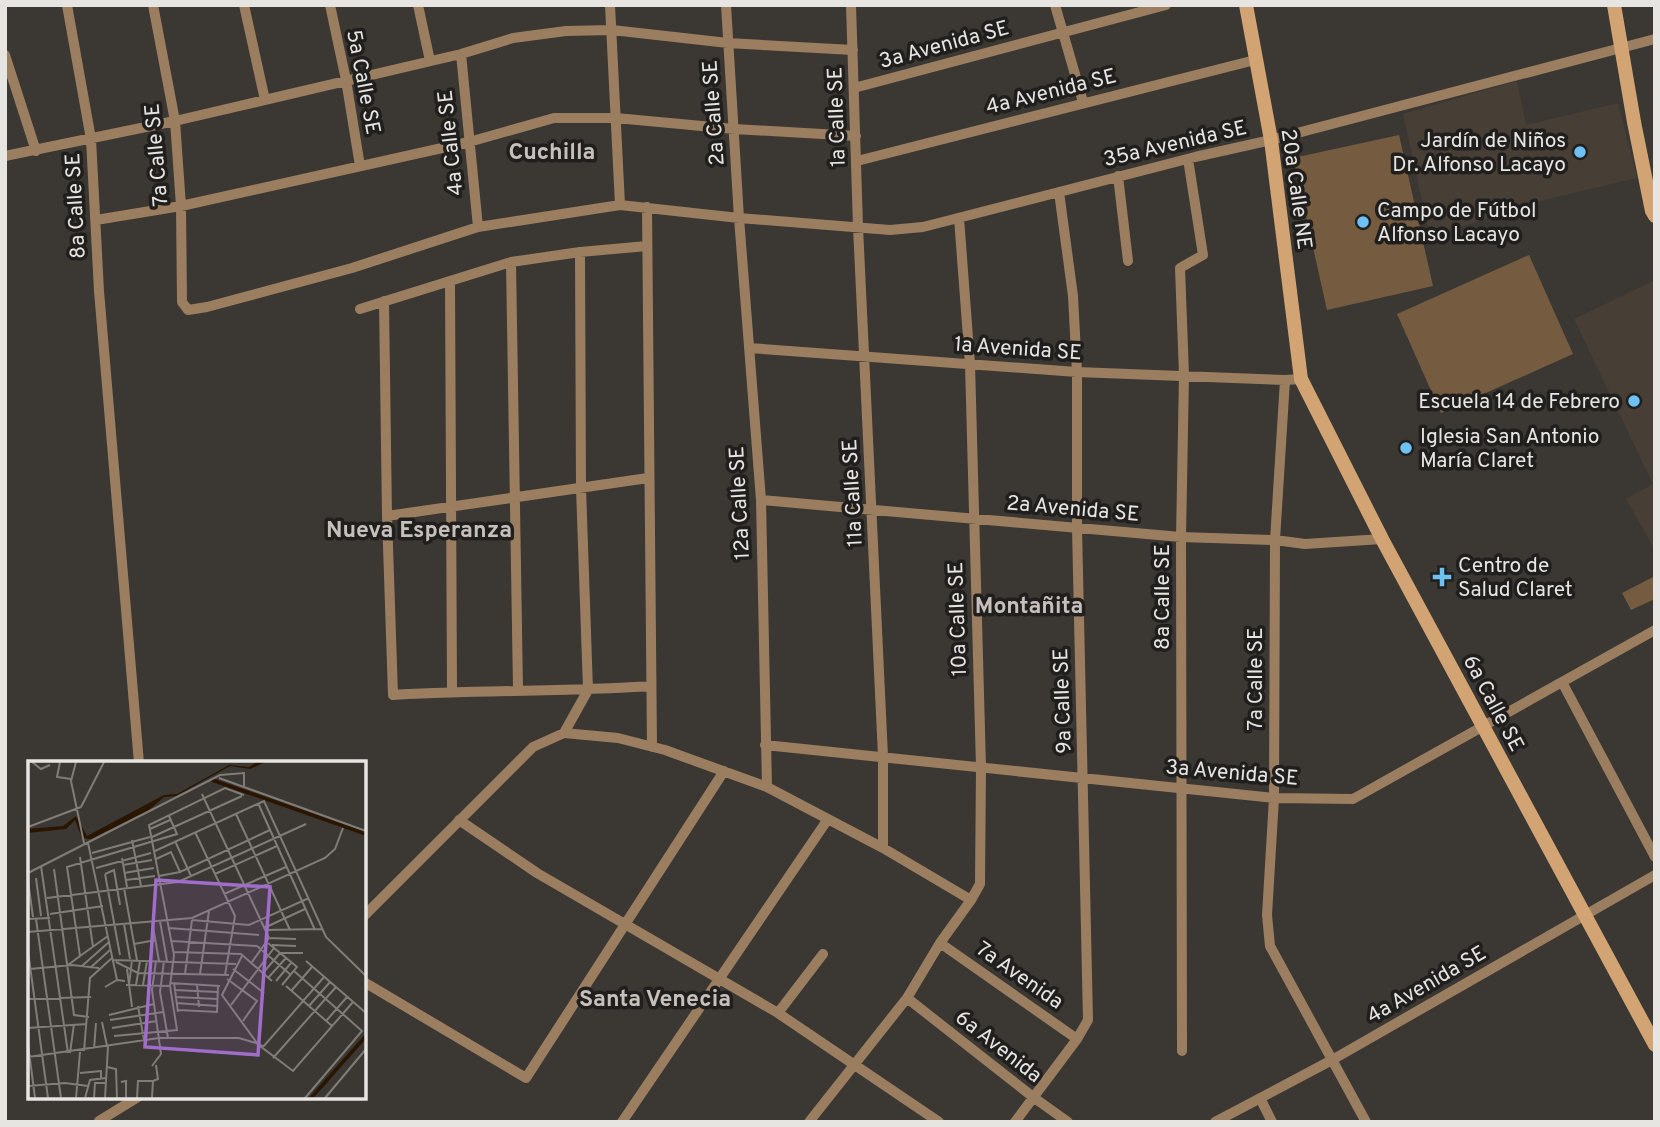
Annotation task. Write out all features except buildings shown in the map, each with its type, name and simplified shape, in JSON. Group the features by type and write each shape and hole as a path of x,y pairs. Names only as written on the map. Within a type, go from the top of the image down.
{"street":[{"name":"8a Calle SE","path":"67,5 91,139 99,291 111,406 120,552 139,761"},
{"name":"7a Calle SE","path":"153,5 175,121 181,206 181,302"},
{"path":"244,5 265,100"},
{"name":"5a Calle SE","path":"330,5 346,80 359,166"},
{"name":"4a Calle SE","path":"418,5 430,61"},
{"path":"610,5 620,205"},
{"name":"2a Calle SE","path":"726,5 739,218"},
{"name":"1a Calle SE","path":"851,5 858,227"},
{"path":"1055,5 1083,102"},
{"name":"3a Avenida SE","path":"854,88 1166,5"},
{"name":"20a Calle NE","path":"1246,5 1271,140 1301,379"},
{"path":"1614,5 1634,122 1655,216"},
{"path":"5,156 175,121 461,54 513,38 566,31 611,30 728,43 853,50"},
{"name":"35a Avenida SE","path":"181,302 188,310 207,307 352,268 478,227 620,205 890,230 923,227 1118,176 1271,140 1655,39"},
{"name":"4a Calle SE","path":"461,54 478,227"},
{"path":"5,55 36,150"},
{"name":"4a Avenida SE","path":"857,161 1255,60"},
{"path":"96,220 181,206 469,142 554,118 616,118 734,129 856,136"},
{"name":"8a Calle SE","path":"1182,1051 1181,537 1184,375 1180,268 1203,255 1188,159"},
{"path":"1118,176 1128,261"},
{"name":"9a Calle SE","path":"1015,1122 1077,1039 1088,1020 1077,528 1077,372 1073,296 1059,192"},
{"path":"648,207 652,747"},
{"name":"12a Calle SE","path":"739,218 761,500 767,787"},
{"name":"10a Calle SE","path":"810,1122 907,998 980,884 981,767 970,365 958,218"},
{"name":"11a Calle SE","path":"858,227 883,756 883,848"},
{"path":"360,309 511,262 647,246"},
{"path":"564,733 588,690 581,488 580,252"},
{"path":"511,262 518,690"},
{"path":"450,281 452,691"},
{"path":"384,301 393,695 651,686"},
{"name":"1a Avenida SE","path":"749,348 1077,372 1301,379"},
{"name":"6a Calle SE","path":"1301,379 1382,539 1655,1045"},
{"name":"7a Calle SE","path":"1284,380 1275,540 1274,798 1267,915 1270,946 1366,1122"},
{"path":"387,516 648,478"},
{"name":"2a Avenida SE","path":"761,500 1181,537 1275,540 1305,544 1382,539"},
{"name":"3a Avenida SE","path":"765,745 1083,776 1274,798 1353,799 1655,630"},
{"path":"1562,682 1655,857"},
{"path":"366,914 533,747 564,733 618,738 652,747 767,787 883,848 971,900"},
{"path":"366,983 526,1078 724,771"},
{"path":"622,1122 718,977 828,819"},
{"path":"459,820 537,873 779,1013 939,1122"},
{"name":"4a Avenida SE","path":"1215,1122 1238,1116 1259,1098 1332,1060 1655,875"},
{"name":"7a Avenida","path":"940,943 1077,1039"},
{"path":"779,1013 823,954"},
{"name":"6a Avenida","path":"907,998 1068,1122"},
{"path":"1259,1098 1272,1122"},
{"path":"99,1121 115,1099"},
{"path":"99,1121 135,1099"}],"shaded area":[{"path":"1517,81 1526,125 1618,103 1637,178 1540,201 1430,237 1403,114"},
{"name":"Campo de Fútbol Alfonso Lacayo","path":"1399,135 1433,286 1327,310 1293,158"},
{"path":"1529,255 1573,354 1441,413 1397,314"},
{"name":"Escuela 14 de Febrero","path":"1655,280 1655,550 1626,499 1653,484 1574,319"},
{"path":"1655,576 1655,599 1631,610 1622,593"}],"place":[{"name":"Jardín de Niños Dr. Alfonso Lacayo","path":"1580,152"},
{"name":"Campo de Fútbol Alfonso Lacayo","path":"1363,222"},
{"name":"Escuela 14 de Febrero","path":"1634,401"},
{"name":"Iglesia San Antonio María Claret","path":"1406,448"},
{"name":"Centro de Salud Claret","path":"1442,577"}],"district":[{"name":"Cuchilla","path":"552,151"},
{"name":"Nueva Esperanza","path":"419,529"},
{"name":"Montañita","path":"1029,605"},
{"name":"Santa Venecia","path":"655,998"}]}
